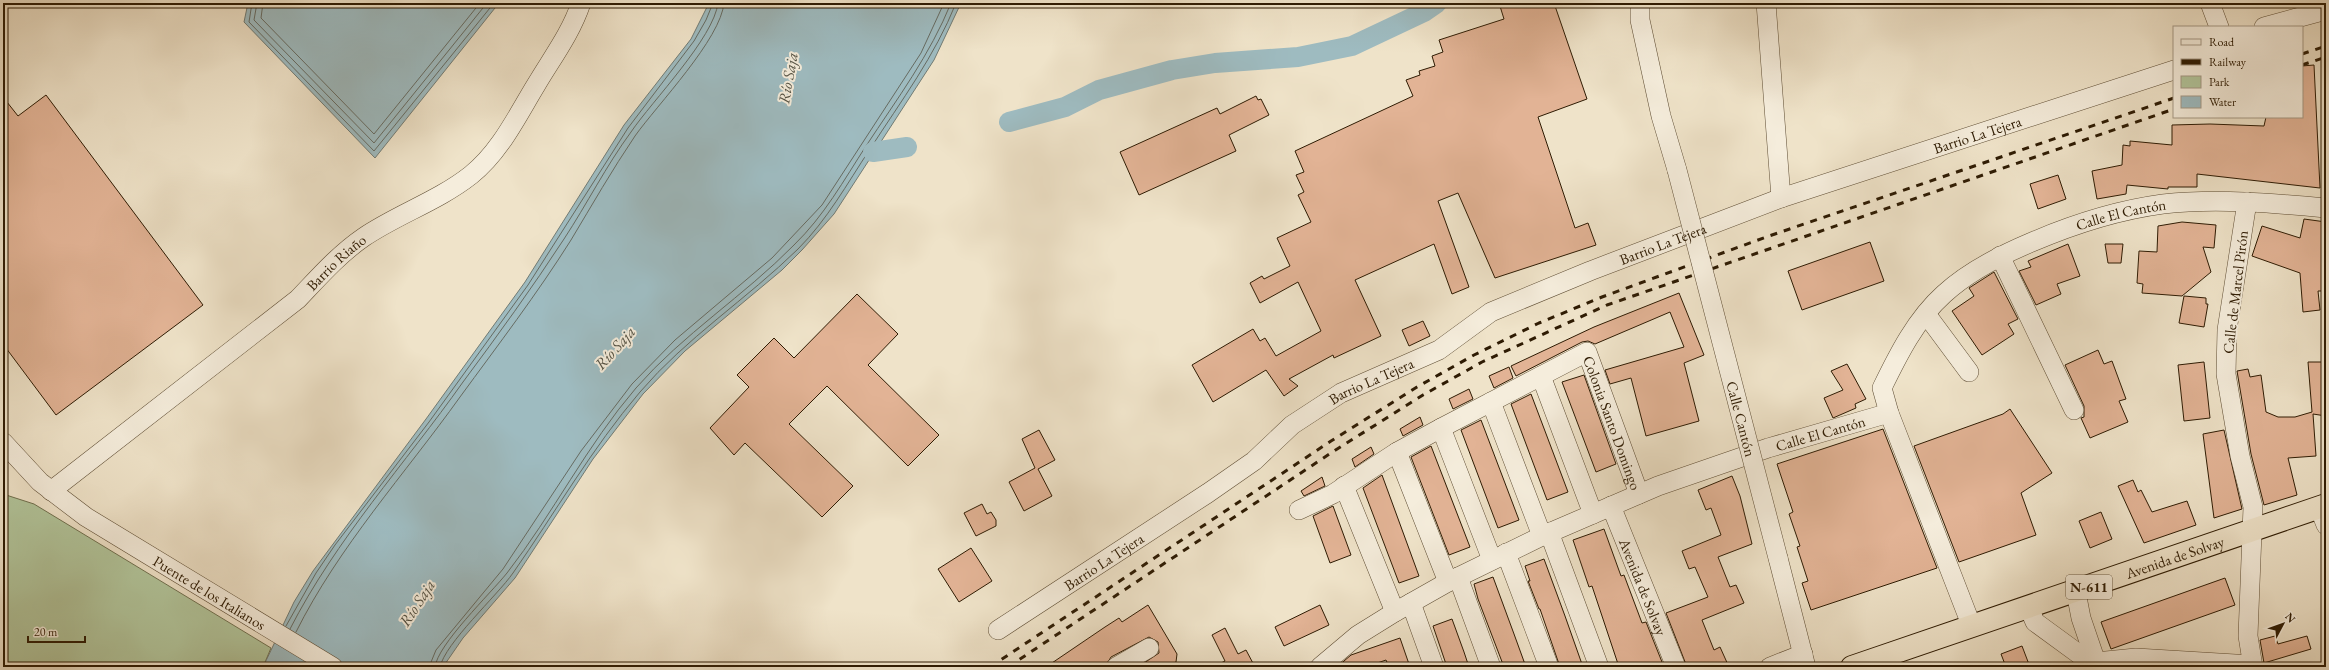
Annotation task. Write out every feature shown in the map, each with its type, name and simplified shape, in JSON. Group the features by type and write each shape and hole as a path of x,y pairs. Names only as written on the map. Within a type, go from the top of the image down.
{"highway":[{"name":"Avenida de Solvay","path":"1852,667 1891,661 1972,627 2252,531 2324,512"}],"street":[{"name":"Barrio Riaño","path":"51,491 298,299 331,265 362,238 391,220 450,190 472,174 491,156 511,126 574,23 581,3"},
{"name":"Calle Cantón","path":"1640,3 1640,20 1661,116 1677,170 1805,661"},
{"path":"1766,3 1781,198"},
{"path":"2210,3 2219,26"},
{"path":"2268,26 2326,10"},
{"name":"Barrio La Tejera","path":"998,630 1208,493 1254,461 1292,425 1341,393 1439,350 1491,312 1590,271 1781,198 2173,70"},
{"path":"2247,202 2326,208"},
{"name":"Calle El Cantón","path":"1972,627 1889,412 1882,388 1907,340 1926,314 1943,295 2000,256 2046,236 2122,212 2163,204 2247,202"},
{"name":"Calle de Marcel Pirón","path":"2247,202 2227,330 2226,374 2240,456 2253,507 2252,531"},
{"path":"2000,256 2074,410"},
{"path":"1926,314 1969,372"},
{"name":"Colonia Santo Domingo","path":"1299,510 1333,494 1397,452 1587,352 1639,494 1546,534 1453,579 1351,641 1320,667"},
{"path":"1541,376 1593,514"},
{"path":"1491,402 1599,667"},
{"name":"Calle El Cantón","path":"1639,494 1739,457 1889,412"},
{"path":"1441,428 1549,667"},
{"path":"1397,452 1491,667"},
{"name":"Puente de los Italianos","path":"7,453 51,491 86,517 333,667"},
{"path":"1344,486 1403,608 1434,667"},
{"name":"Avenida de Solvay","path":"1611,506 1676,667"},
{"path":"2028,608 2035,622 2087,660 2096,662 2136,658 2252,666 2248,636 2252,531"},
{"path":"2076,592 2081,618 2096,662"},
{"path":"1116,667 1149,648"},
{"path":"1770,667 1805,661"}],"green space":[{"path":"3,494 34,504 271,648 263,667 3,667"}],"water":[{"path":"248,3 499,3 375,158 244,22"},
{"name":"Río Saja","path":"709,3 961,3 934,60 834,214 782,270 685,351 643,394 593,459 515,578 463,638 443,667 263,667 294,602 313,571 426,419 525,282 624,125 691,39"}],"building":[{"path":"1499,3 1554,3 1587,99 1538,117 1575,228 1588,223 1596,245 1495,278 1458,193 1438,201 1469,287 1452,294 1434,244 1355,280 1381,336 1334,358 1333,355 1289,379 1298,386 1284,396 1266,370 1213,402 1192,365 1253,329 1260,341 1265,338 1276,356 1321,331 1298,282 1260,303 1250,283 1262,276 1264,279 1290,266 1277,238 1311,222 1298,195 1304,192 1296,175 1304,172 1295,151 1413,96 1406,80 1420,75 1419,71 1435,66 1432,56 1443,52 1439,40 1504,19"},
{"path":"2314,65 2320,188 2197,174 2197,187 2168,187 2168,189 2127,185 2126,194 2097,199 2092,171 2122,165 2123,145 2130,146 2130,141 2172,145 2172,125 2210,124 2264,126 2266,118 2303,118 2303,66"},
{"path":"46,95 203,305 56,415 3,344 3,97 18,116"},
{"path":"1256,96 1258,100 1261,99 1269,115 1229,135 1236,151 1139,195 1120,152 1217,108 1220,114"},
{"path":"2058,175 2066,199 2038,209 2030,184"},
{"path":"2304,219 2326,222 2326,291 2318,291 2320,310 2303,312 2300,273 2252,256 2262,226 2300,238"},
{"path":"2182,222 2216,225 2214,248 2203,247 2211,272 2182,296 2142,293 2143,284 2137,283 2139,251 2157,252 2158,226"},
{"path":"1870,242 1884,281 1802,310 1788,271"},
{"path":"2068,244 2080,276 2057,284 2061,294 2036,305 2019,271 2031,267 2028,261"},
{"path":"2105,244 2123,244 2121,263 2108,263"},
{"path":"1994,272 2018,319 2008,324 2014,334 1982,355 1952,311 1974,296 1969,288"},
{"path":"1679,293 1704,355 1684,363 1699,421 1646,436 1631,378 1610,384 1605,370 1684,347 1670,312 1595,344 1588,341 1582,342 1516,376 1511,366 1594,327"},
{"path":"857,294 898,334 868,365 939,435 908,466 827,386 789,424 853,486 822,517 745,443 734,455 710,428 749,387 737,375 774,338 794,358"},
{"path":"2184,296 2206,298 2206,304 2208,304 2204,327 2179,323"},
{"path":"1423,321 1430,336 1409,346 1402,330"},
{"path":"2098,350 2104,364 2112,361 2126,399 2119,401 2128,422 2090,438 2081,418 2084,417 2084,406 2065,365"},
{"path":"2204,362 2210,418 2184,421 2178,365"},
{"path":"2308,362 2326,362 2326,416 2313,414 2316,456 2288,458 2297,495 2264,505 2251,454 2237,371 2248,369 2250,377 2261,375 2266,412 2278,417 2295,417 2312,412"},
{"path":"1847,364 1866,399 1855,404 1856,408 1833,418 1824,398 1843,390 1831,371"},
{"path":"1509,367 1513,378 1494,388 1489,376"},
{"path":"1584,375 1616,464 1596,472 1562,382"},
{"path":"1469,389 1473,399 1453,409 1449,399"},
{"path":"1531,394 1568,492 1547,500 1511,404"},
{"path":"2010,409 2052,473 2021,493 2036,535 1959,562 1914,446 2003,414"},
{"path":"1420,417 1423,425 1403,436 1400,429"},
{"path":"1481,420 1519,520 1498,528 1461,430"},
{"path":"1883,429 1937,568 1811,610 1802,583 1808,581 1797,547 1800,546 1789,514 1793,512 1777,464"},
{"path":"1039,430 1055,460 1038,469 1052,496 1024,511 1009,482 1035,468 1022,439"},
{"path":"2224,430 2242,509 2214,518 2203,434"},
{"path":"1431,446 1470,547 1449,555 1411,457"},
{"path":"1371,447 1374,454 1355,467 1352,459"},
{"path":"1382,475 1419,576 1399,583 1363,488"},
{"path":"1732,476 1740,496 1752,544 1718,557 1730,587 1736,585 1744,603 1702,620 1714,650 1720,647 1729,667 1687,667 1666,613 1708,597 1695,567 1689,569 1682,551 1721,535 1711,508 1706,510 1698,490"},
{"path":"1322,477 1325,486 1304,496 1301,491"},
{"path":"2133,480 2138,492 2141,490 2152,512 2187,501 2196,525 2144,543 2118,486"},
{"path":"982,504 987,514 991,512 996,520 996,526 976,536 964,513"},
{"path":"1333,506 1351,555 1330,563 1313,516"},
{"path":"2101,512 2112,539 2090,548 2079,521"},
{"path":"1604,529 1621,576 1624,575 1642,623 1646,622 1664,667 1619,667 1592,586 1589,587 1573,540"},
{"path":"971,548 992,581 959,602 938,569"},
{"path":"1544,559 1583,667 1560,667 1540,609 1528,581 1530,581 1525,566"},
{"path":"1493,577 1526,667 1504,667 1478,599 1474,584"},
{"path":"2225,578 2235,605 2111,649 2101,622"},
{"path":"1148,605 1177,654 1176,662 1167,667 1138,667 1159,653 1158,642 1149,637 1111,657 1105,667 1046,667 1119,618 1122,622"},
{"path":"1320,605 1329,625 1284,646 1275,627"},
{"path":"1452,619 1469,667 1447,667 1433,626"},
{"path":"1225,628 1238,654 1246,650 1255,667 1213,667 1225,661 1212,635"},
{"path":"2275,636 2278,644 2307,636 2311,649 2264,663 2260,640"},
{"path":"1400,638 1410,667 1389,667 1386,660 1366,667 1337,667 1351,655"},
{"path":"2022,646 2030,667 2006,667 2001,654"}],"waterway":[{"path":"1009,122 1065,107 1099,90 1172,70 1215,63 1298,57 1352,46 1424,12 1437,3"},
{"path":"873,152 907,147"}],"railway":[{"path":"2303,54 2326,46"},
{"path":"2303,65 2326,57"},
{"path":"990,667 1331,441 1417,387 1474,355 1539,323 1602,297 1769,236 2173,98"},
{"path":"1008,667 1334,451 1423,395 1482,362 1607,305 2173,109"}]}
